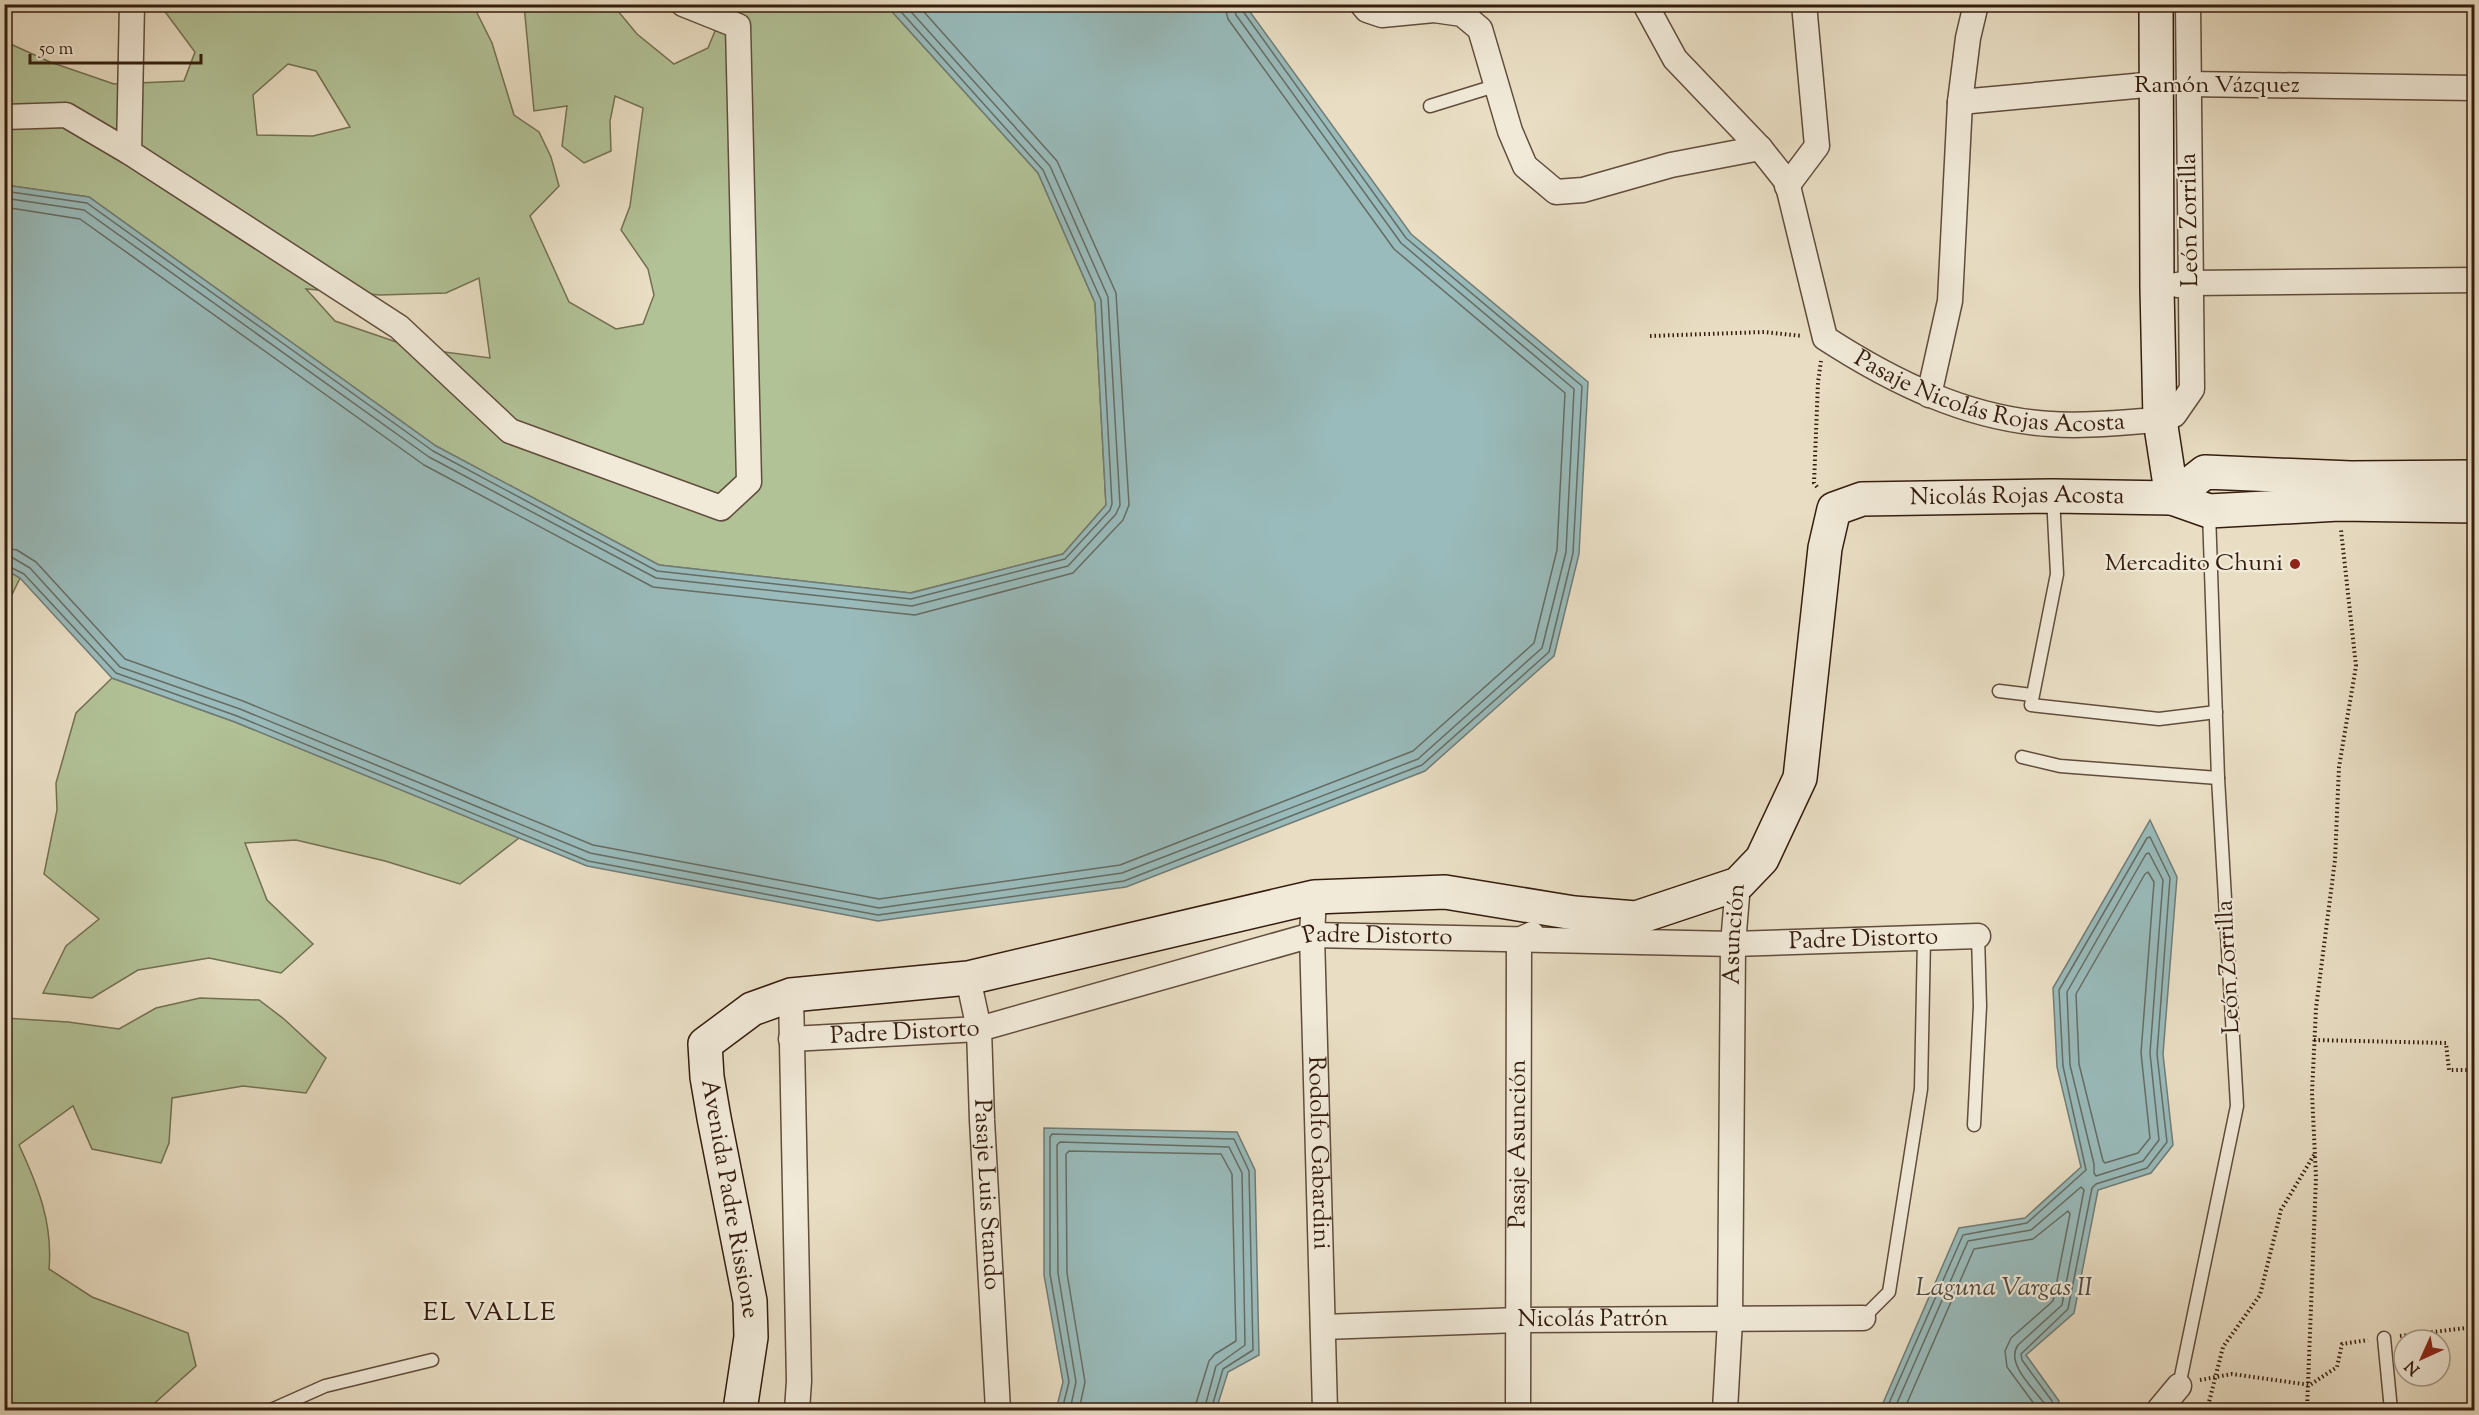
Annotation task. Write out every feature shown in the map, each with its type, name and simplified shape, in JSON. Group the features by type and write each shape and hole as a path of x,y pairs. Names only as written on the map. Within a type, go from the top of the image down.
{"street":[{"path":"129,152 132,4"},
{"path":"4,117 66,115 129,152 399,327 510,431 721,508 749,482 738,26 683,4"},
{"path":"1362,4 1367,10 1382,15 1434,10 1462,14 1480,29 1510,130 1525,166 1556,192 1582,190 1671,165 1760,148"},
{"path":"1645,4 1675,59 1760,148 1788,186 1825,338"},
{"path":"1788,186 1817,146 1804,4"},
{"path":"1929,395 1950,301 1960,102 1968,38 1976,4"},
{"name":"León Zorrilla","path":"2156,4 2172,84 2191,283 2192,388 2174,415 2160,420"},
{"name":"León Zorrilla","path":"2172,498 2160,420 2157,288 2172,84 2188,4"},
{"name":"Ramón Vázquez","path":"1960,102 2172,84 2475,88"},
{"path":"2157,288 2191,283 2475,280"},
{"name":"Pasaje Nicolás Rojas Acosta","path":"1825,338 1856,358 1929,395 1987,415 2050,424 2160,420"},
{"path":"2172,498 2205,472 2351,478 2475,477"},
{"name":"Nicolás Rojas Acosta","path":"1848,504 2053,496 2172,498 2209,511"},
{"name":"Asunción","path":"1725,1410 1730,1320 1733,944 1738,884 1762,859 1800,778 1825,548 1848,504"},
{"path":"2209,511 2339,504 2475,506"},
{"name":"Padre Distorto","path":"752,1010 791,995 968,978 1314,897 1444,892 1574,913 1636,918 1738,884"},
{"name":"Rodolfo Gabardini","path":"1314,897 1312,935 1325,1410"},
{"path":"1519,940 1574,913"},
{"name":"Padre Distorto","path":"791,1039 979,1029 1312,935 1733,944 1978,936"},
{"name":"Pasaje Asunción","path":"1518,1410 1519,940"},
{"name":"Pasaje Luis Stando","path":"968,978 979,1029 998,1410"},
{"name":"Avenida Padre Rissione","path":"791,995 799,1381 797,1410"},
{"name":"Avenida Padre Rissione","path":"740,1410 751,1337 750,1301 714,1118 707,1077 705,1044 752,1010"},
{"name":"Nicolás Patrón","path":"1323,1327 1519,1320 1863,1318"},
{"name":"León Zorrilla","path":"2159,1410 2179,1386"}],"lane":[{"path":"1430,106 1498,85"},
{"path":"2053,496 2057,574 2031,705 2159,719 2216,712"},
{"name":"León Zorrilla","path":"2179,1386 2237,1106 2218,778 2209,511"},
{"path":"1999,691 2032,695"},
{"path":"2022,757 2060,766 2218,778"},
{"path":"1974,1125 1980,1006 1978,936"},
{"path":"1863,1318 1889,1293 1921,1089 1924,938"},
{"path":"2384,1338 2391,1410"},
{"path":"271,1410 326,1386 432,1360"}],"path":[{"path":"1650,336 1764,332 1825,338 1818,382 1814,483 1848,504"},
{"path":"2307,1410 2310,1385 2315,1153 2312,1093 2316,1008 2335,860 2339,767 2356,666 2339,504"},
{"path":"2314,1040 2446,1043 2449,1070 2475,1070"},
{"path":"2207,1410 2223,1347 2260,1295 2281,1210 2315,1153"},
{"path":"2179,1386 2214,1376 2232,1374 2310,1385 2337,1367 2342,1344 2475,1328"}],"green space":[{"path":"160,5 473,5 492,43 514,115 539,132 551,157 559,186 530,216 569,302 616,329 643,324 654,295 648,269 621,230 630,206 643,108 615,96 610,121 611,151 584,163 562,146 567,106 534,111 524,5 613,5 637,34 674,64 708,48 724,9 717,5 886,5 1038,173 1095,303 1106,505 1063,554 910,593 659,565 436,446 89,197 5,185 4,41 50,62 114,84 184,81 195,52","holes":["288,64 316,71 350,127 313,136 257,135 253,95","479,278 490,358 414,348 335,321 306,289 380,295 446,293"]},
{"path":"5,569 20,578 5,609"},
{"path":"112,678 235,722 519,838 460,884 385,861 296,840 245,843 267,900 313,944 281,973 209,958 138,970 92,998 43,993 66,946 99,919 44,874 57,810 56,783 76,713"},
{"path":"200,998 259,1000 284,1019 326,1058 306,1093 243,1086 172,1098 169,1143 161,1163 92,1149 73,1106 19,1145 43,1205 49,1236 49,1269 92,1297 188,1333 196,1366 147,1410 5,1410 5,1018 68,1022 119,1029 156,1008"}],"water":[{"path":"886,5 1245,5 1411,234 1588,382 1579,554 1554,656 1425,771 1126,887 878,921 587,866 235,722 112,678 20,578 5,569 5,185 89,197 436,446 659,565 911,593 1063,554 1106,505 1095,303 1038,173"},
{"name":"Laguna Vargas II","path":"2150,820 2177,877 2163,1054 2173,1145 2151,1173 2098,1190 2074,1313 2026,1355 2059,1401 2057,1410 1880,1410 1959,1228 2025,1218 2081,1167 2057,1067 2053,988"},
{"path":"1044,1128 1237,1132 1255,1170 1259,1355 1228,1372 1216,1410 1056,1410 1063,1382 1044,1275"}],"place":[{"name":"Mercadito Chuni","path":"2295,564"}],"district":[{"name":"EL VALLE","path":"490,1313"}]}
